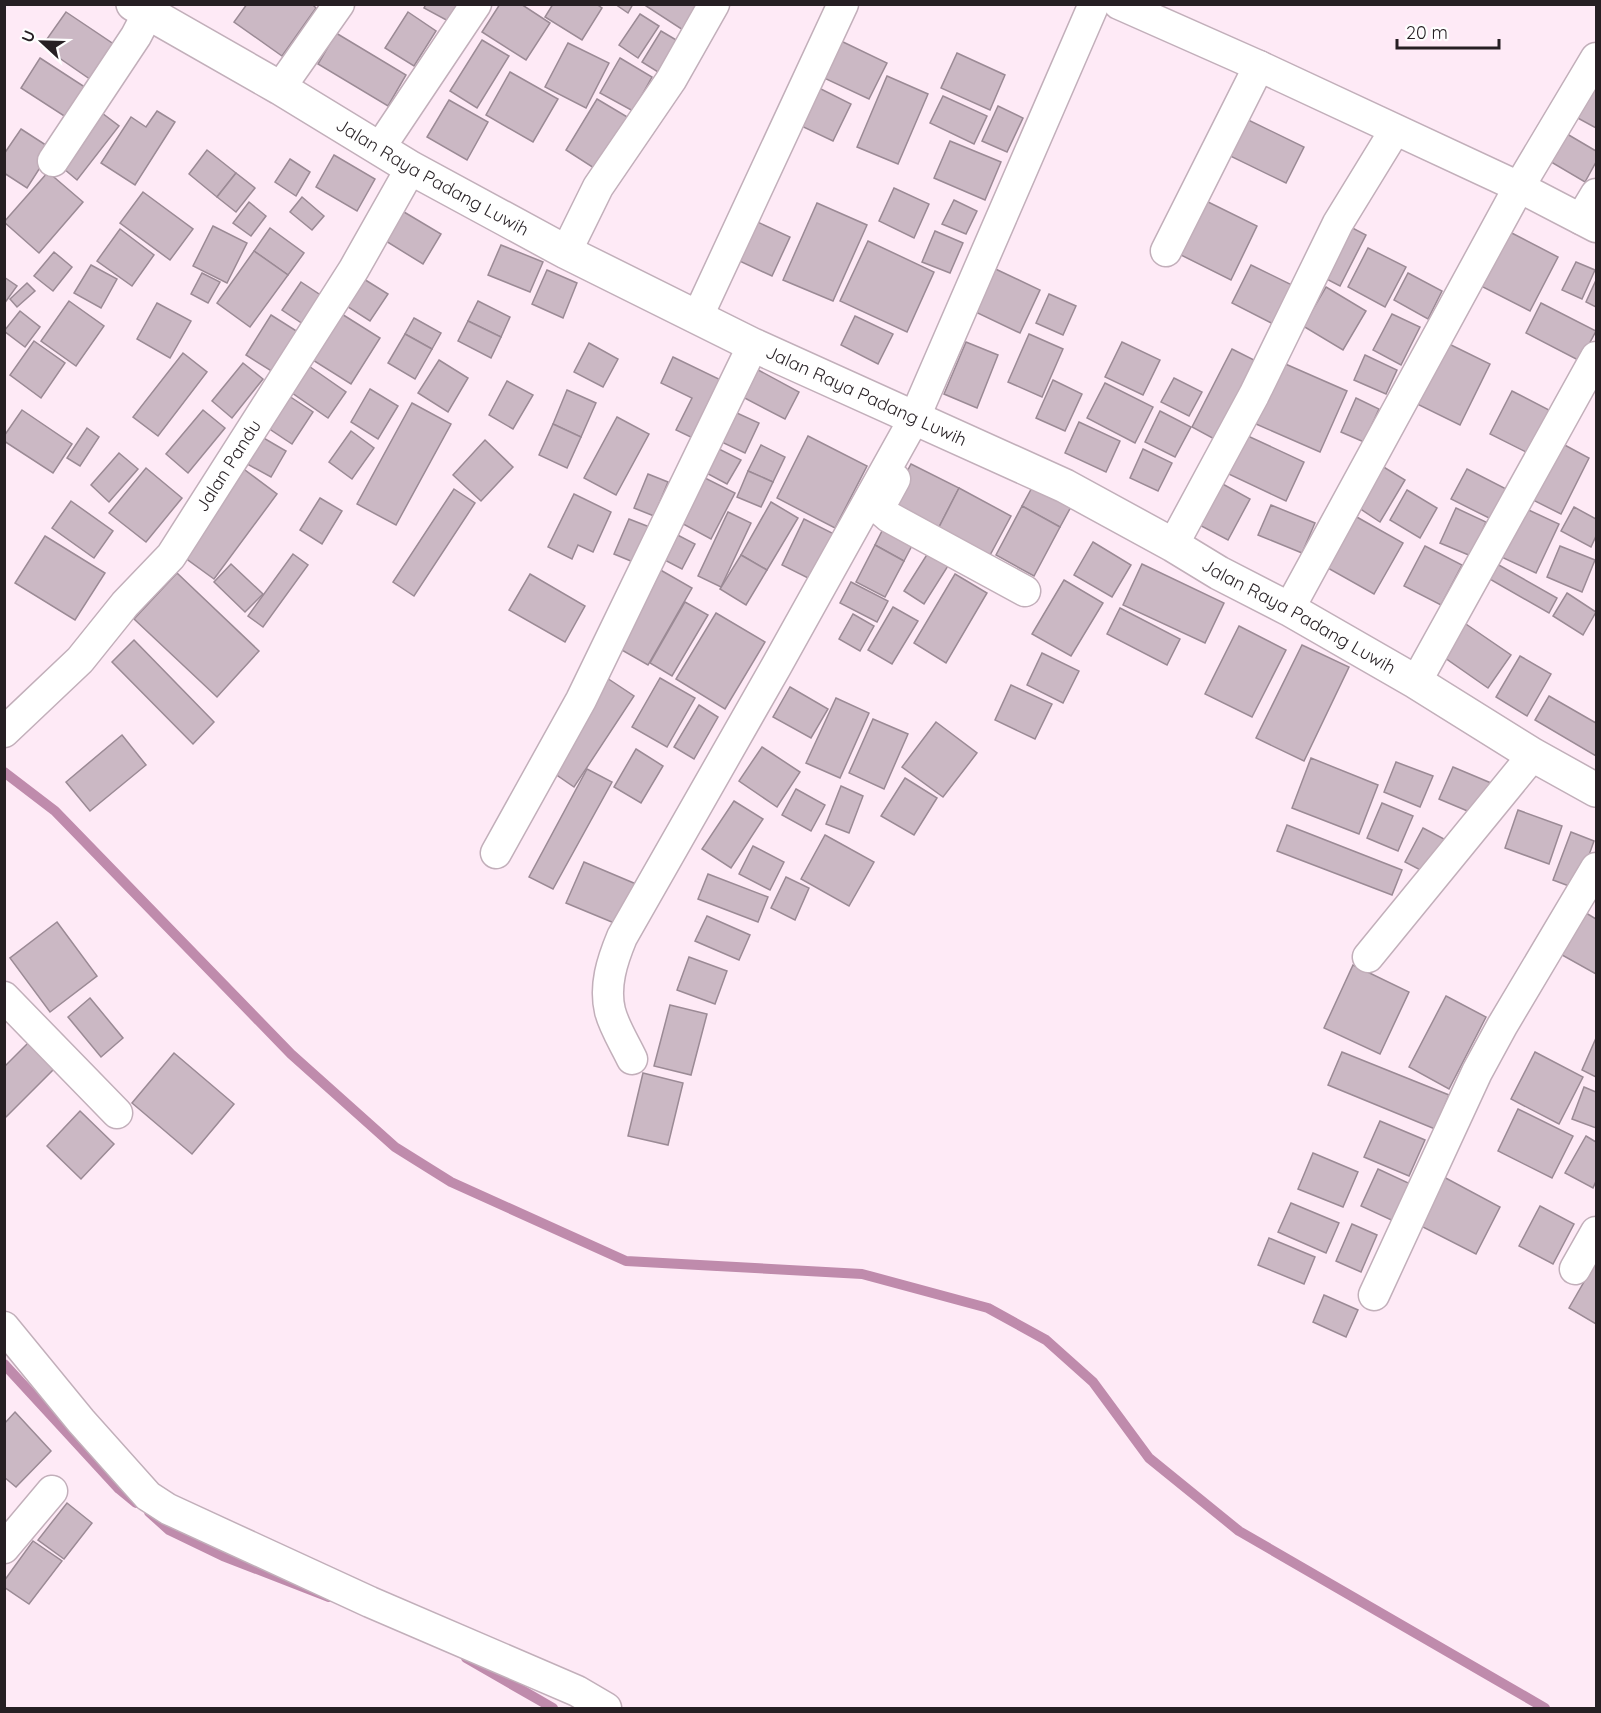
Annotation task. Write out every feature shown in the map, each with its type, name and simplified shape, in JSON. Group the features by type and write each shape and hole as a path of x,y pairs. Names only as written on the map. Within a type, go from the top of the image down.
{"main road":[{"name":"Jalan Raya Padang Luwih","path":"141,9 280,88 411,168 566,252 753,345 1065,486 1219,573 1289,609 1416,682 1533,755 1596,790"}],"street":[{"path":"280,88 339,4"},
{"path":"379,149 476,4"},
{"path":"566,252 598,187 671,80 714,4"},
{"path":"697,318 843,4"},
{"path":"1025,591 889,517 882,511 882,503 920,422 1094,4"},
{"path":"1119,4 1259,66 1519,187 1589,223 1596,194"},
{"path":"53,161 136,36 141,9"},
{"path":"1289,609 1519,187 1596,58"},
{"path":"1166,251 1259,66"},
{"path":"1173,545 1254,395 1338,223 1395,130"},
{"name":"Jalan Pandu","path":"4,732 80,660 125,604 171,556 354,269 411,168"},
{"path":"496,853 589,683 753,345"},
{"path":"1416,682 1596,357"},
{"path":"632,1059 610,1012 608,989 611,969 622,937 777,665 920,422"},
{"path":"1368,957 1533,755"},
{"path":"1374,1295 1478,1072 1508,1016 1596,868"},
{"path":"4,998 117,1113"},
{"path":"1575,1269 1596,1232"},
{"path":"4,1327 81,1421 148,1496 168,1509 370,1602 577,1691 606,1708"},
{"path":"4,1548 52,1491"}],"building":[{"path":"247,4 312,4 316,8 282,56 234,22"},
{"path":"426,4 460,4 450,22 424,8"},
{"path":"500,4 521,4 550,23 526,60 482,32"},
{"path":"553,4 596,4 602,8 582,40 545,17"},
{"path":"615,4 633,4 628,13"},
{"path":"643,4 700,4 683,30"},
{"path":"66,12 121,49 97,84 42,46"},
{"path":"408,12 436,31 414,66 385,48"},
{"path":"640,14 659,26 638,58 619,45"},
{"path":"661,31 678,41 658,72 642,62"},
{"path":"336,33 406,75 388,106 318,64"},
{"path":"482,40 509,56 477,108 450,91"},
{"path":"841,41 887,63 869,99 824,78"},
{"path":"568,43 609,63 586,108 545,87"},
{"path":"957,53 1005,75 990,110 941,88"},
{"path":"40,58 94,93 75,123 21,88"},
{"path":"620,58 652,77 633,111 600,93"},
{"path":"510,72 558,99 533,142 486,115"},
{"path":"887,76 928,94 898,164 857,147"},
{"path":"1596,83 1596,128 1574,116"},
{"path":"813,85 851,104 833,141 795,123"},
{"path":"943,96 987,116 974,144 930,123"},
{"path":"597,99 629,118 597,170 566,150"},
{"path":"449,100 488,122 467,160 427,137"},
{"path":"998,106 1023,118 1007,152 982,141"},
{"path":"98,110 119,126 77,180 57,163"},
{"path":"157,111 175,122 135,185 101,163 131,117 146,127"},
{"path":"1240,116 1304,147 1286,183 1222,152"},
{"path":"21,129 52,149 27,188 4,173 4,154"},
{"path":"1562,131 1596,151 1596,162 1585,182 1546,159"},
{"path":"950,141 1001,162 985,200 934,178"},
{"path":"207,150 236,173 217,197 189,174"},
{"path":"334,155 375,179 357,211 316,187"},
{"path":"290,159 310,172 296,196 275,182"},
{"path":"48,172 83,202 39,253 4,222"},
{"path":"236,173 255,188 236,212 217,197"},
{"path":"894,188 929,204 914,238 879,221"},
{"path":"143,192 193,229 170,260 120,223"},
{"path":"302,197 324,216 312,230 290,212"},
{"path":"1200,198 1257,226 1231,280 1173,251"},
{"path":"954,200 977,211 966,234 942,224"},
{"path":"249,202 266,216 251,236 233,223"},
{"path":"817,203 867,225 833,301 783,280"},
{"path":"399,209 441,234 423,264 381,238"},
{"path":"751,219 790,237 772,276 733,258"},
{"path":"1339,221 1366,235 1340,286 1313,272"},
{"path":"213,226 247,243 227,283 193,266"},
{"path":"270,228 304,253 288,275 254,251"},
{"path":"120,229 154,255 132,286 97,261"},
{"path":"1506,230 1558,257 1530,311 1479,285"},
{"path":"935,231 963,243 950,273 922,262"},
{"path":"868,241 934,272 907,332 840,301"},
{"path":"501,245 543,262 530,292 488,275"},
{"path":"1368,248 1406,267 1385,307 1348,287"},
{"path":"254,251 288,275 250,327 217,303"},
{"path":"54,252 72,267 53,291 34,276"},
{"path":"1576,262 1595,270 1582,299 1562,290"},
{"path":"91,265 117,279 101,308 74,293"},
{"path":"987,265 1040,290 1020,333 967,308"},
{"path":"1251,265 1294,286 1275,325 1232,303"},
{"path":"547,270 577,283 563,318 532,304"},
{"path":"202,273 220,282 208,303 191,294"},
{"path":"1408,273 1442,291 1428,319 1394,300"},
{"path":"359,276 388,294 370,321 342,303"},
{"path":"4,277 17,286 4,304"},
{"path":"1596,280 1596,307 1586,302"},
{"path":"301,282 322,296 303,324 282,310"},
{"path":"27,283 35,291 17,307 10,299"},
{"path":"1326,287 1366,311 1343,350 1303,326"},
{"path":"1049,294 1076,306 1063,335 1036,323"},
{"path":"69,301 104,326 76,366 41,341"},
{"path":"478,301 510,317 501,337 468,321"},
{"path":"157,303 191,321 170,358 137,339"},
{"path":"1541,303 1596,331 1580,361 1526,333"},
{"path":"20,311 40,327 25,347 4,331"},
{"path":"337,311 380,338 351,384 308,357"},
{"path":"1392,314 1420,327 1401,365 1373,350"},
{"path":"271,315 298,332 273,372 246,355"},
{"path":"855,316 893,334 878,364 841,345"},
{"path":"414,318 441,333 432,349 405,334"},
{"path":"468,321 501,337 491,358 458,341"},
{"path":"405,334 432,349 415,379 388,363"},
{"path":"1029,334 1063,349 1042,397 1008,382"},
{"path":"34,341 65,363 41,398 10,375"},
{"path":"966,342 998,355 977,408 944,394"},
{"path":"1122,342 1160,360 1143,395 1105,377"},
{"path":"1445,342 1490,364 1460,425 1415,403"},
{"path":"589,343 618,359 603,387 574,372"},
{"path":"1232,349 1258,362 1218,441 1192,427"},
{"path":"183,353 207,372 158,436 133,417"},
{"path":"1365,355 1397,370 1386,394 1354,380"},
{"path":"673,357 725,382 697,440 676,430 692,398 661,383"},
{"path":"1274,359 1347,391 1320,452 1247,420"},
{"path":"439,360 468,378 448,412 418,393"},
{"path":"303,362 346,392 328,418 285,388"},
{"path":"243,363 263,379 232,418 212,401"},
{"path":"749,365 799,392 785,419 735,393"},
{"path":"1174,378 1202,392 1189,416 1161,402"},
{"path":"1053,380 1082,394 1065,431 1036,418"},
{"path":"507,381 533,395 513,429 489,415"},
{"path":"1105,383 1153,407 1135,443 1087,418"},
{"path":"370,389 398,406 378,439 351,422"},
{"path":"567,390 596,403 581,437 553,424"},
{"path":"1512,391 1549,410 1528,453 1490,434"},
{"path":"283,392 313,412 292,444 262,424"},
{"path":"1356,398 1379,409 1364,442 1341,432"},
{"path":"412,403 451,424 396,525 357,504"},
{"path":"726,408 759,423 745,453 713,438"},
{"path":"22,410 72,444 53,473 4,441 4,436"},
{"path":"203,410 225,428 188,473 166,454"},
{"path":"1160,411 1191,427 1175,457 1145,442"},
{"path":"617,417 649,434 616,495 584,478"},
{"path":"1079,422 1120,441 1106,472 1065,453"},
{"path":"553,424 581,437 567,468 539,455"},
{"path":"87,428 99,437 80,466 67,458"},
{"path":"351,431 374,448 352,479 329,462"},
{"path":"1237,431 1304,462 1286,501 1218,469"},
{"path":"255,433 286,451 271,477 240,460"},
{"path":"808,436 867,466 835,528 777,498"},
{"path":"485,440 513,467 481,501 453,475"},
{"path":"1559,442 1589,458 1561,514 1529,498"},
{"path":"709,444 741,460 727,484 697,468"},
{"path":"761,445 785,457 773,482 748,471"},
{"path":"1143,449 1172,463 1158,491 1130,478"},
{"path":"119,453 138,469 109,502 91,485"},
{"path":"1377,463 1405,480 1380,522 1353,504"},
{"path":"911,464 959,488 937,531 889,506"},
{"path":"241,467 277,494 214,579 177,552"},
{"path":"146,468 182,498 146,542 109,513"},
{"path":"1467,469 1512,492 1497,522 1451,499"},
{"path":"748,471 773,482 761,507 737,497"},
{"path":"695,473 735,493 711,539 672,518"},
{"path":"648,474 668,482 654,516 634,508"},
{"path":"1210,477 1250,499 1228,540 1188,519"},
{"path":"1034,484 1072,505 1060,527 1022,506"},
{"path":"959,488 1011,516 989,557 937,531"},
{"path":"454,489 475,503 414,596 393,582"},
{"path":"1407,490 1437,508 1420,538 1390,520"},
{"path":"574,494 611,512 593,552 578,545 572,559 548,547"},
{"path":"320,498 342,511 322,544 300,530"},
{"path":"71,501 113,531 94,558 52,528"},
{"path":"771,502 798,518 767,570 741,555"},
{"path":"1271,505 1315,523 1302,553 1258,535"},
{"path":"1022,506 1060,527 1034,576 996,555"},
{"path":"1520,506 1559,524 1536,573 1497,555"},
{"path":"1574,507 1596,519 1596,536 1591,547 1561,531"},
{"path":"1456,508 1486,522 1471,556 1440,543"},
{"path":"728,512 751,523 721,587 698,576"},
{"path":"1355,516 1403,543 1374,594 1326,567"},
{"path":"629,519 652,528 638,564 614,554"},
{"path":"804,519 834,534 812,580 782,565"},
{"path":"888,519 918,534 904,561 875,545"},
{"path":"666,529 695,544 682,569 653,554"},
{"path":"45,536 105,573 75,620 15,583"},
{"path":"1093,542 1131,565 1112,597 1074,575"},
{"path":"875,545 904,561 885,597 856,582"},
{"path":"933,545 953,558 924,604 904,591"},
{"path":"1425,546 1462,565 1441,605 1404,586"},
{"path":"1560,546 1595,560 1582,592 1547,577"},
{"path":"293,554 308,565 263,627 248,616"},
{"path":"741,555 767,570 746,605 720,589"},
{"path":"1490,560 1557,598 1549,613 1481,574"},
{"path":"231,564 263,594 245,612 214,582"},
{"path":"1142,564 1224,603 1205,643 1123,605"},
{"path":"657,568 692,588 648,665 613,645"},
{"path":"177,573 259,651 217,697 134,619"},
{"path":"530,574 585,606 565,642 509,610"},
{"path":"955,574 987,593 946,663 914,643"},
{"path":"1064,580 1103,603 1071,656 1032,634"},
{"path":"851,582 888,601 877,622 840,603"},
{"path":"1567,593 1596,612 1583,635 1553,616"},
{"path":"685,602 708,615 672,676 650,663"},
{"path":"893,607 918,621 892,664 868,650"},
{"path":"1120,608 1180,639 1167,665 1107,634"},
{"path":"716,613 765,642 725,709 676,679"},
{"path":"853,614 874,626 860,651 839,639"},
{"path":"1460,620 1511,655 1488,688 1438,653"},
{"path":"1239,626 1286,650 1252,717 1205,694"},
{"path":"134,640 214,722 193,744 112,662"},
{"path":"1302,645 1349,667 1304,761 1256,738"},
{"path":"1042,653 1079,671 1063,703 1027,685"},
{"path":"1520,656 1551,674 1527,716 1496,697"},
{"path":"607,678 634,696 574,787 548,769"},
{"path":"660,678 695,698 667,747 632,727"},
{"path":"1011,685 1052,704 1035,739 995,720"},
{"path":"790,687 828,709 811,738 773,717"},
{"path":"1549,696 1596,723 1596,756 1535,720"},
{"path":"836,698 869,713 840,778 806,763"},
{"path":"699,705 718,717 694,759 674,747"},
{"path":"873,719 908,734 884,789 849,773"},
{"path":"936,722 977,753 943,797 902,767"},
{"path":"122,735 146,765 90,811 66,782"},
{"path":"762,747 800,772 777,807 739,781"},
{"path":"636,749 663,766 641,803 614,787"},
{"path":"1311,758 1378,785 1359,834 1292,808"},
{"path":"1396,762 1433,776 1420,807 1384,792"},
{"path":"1453,767 1491,783 1477,815 1439,799"},
{"path":"587,769 612,782 553,889 529,877"},
{"path":"905,778 937,798 914,835 881,816"},
{"path":"841,786 863,796 849,833 826,824"},
{"path":"796,789 825,805 811,831 782,815"},
{"path":"734,801 763,819 731,868 702,849"},
{"path":"1382,803 1413,816 1398,851 1367,838"},
{"path":"1518,810 1562,826 1549,864 1505,848"},
{"path":"1287,825 1402,870 1392,895 1277,851"},
{"path":"1423,828 1446,840 1428,874 1405,862"},
{"path":"1571,832 1594,841 1577,889 1553,880"},
{"path":"825,835 874,862 849,906 801,879"},
{"path":"753,846 784,862 770,890 739,874"},
{"path":"584,862 636,884 619,925 566,903"},
{"path":"708,874 768,897 758,922 698,899"},
{"path":"786,877 809,888 795,920 771,908"},
{"path":"1586,913 1596,919 1596,974 1562,955"},
{"path":"707,916 750,935 739,960 695,941"},
{"path":"57,922 97,976 50,1012 10,958"},
{"path":"689,957 727,971 715,1004 677,990"},
{"path":"1353,965 1409,992 1380,1054 1324,1028"},
{"path":"1446,996 1486,1017 1449,1089 1409,1067"},
{"path":"90,998 123,1038 101,1057 68,1017"},
{"path":"670,1005 707,1014 691,1075 654,1066"},
{"path":"1596,1038 1596,1077 1582,1070"},
{"path":"28,1043 54,1069 4,1119 4,1067"},
{"path":"1342,1052 1449,1095 1435,1129 1328,1085"},
{"path":"1535,1052 1583,1077 1559,1124 1511,1099"},
{"path":"174,1053 234,1104 192,1154 132,1103"},
{"path":"643,1073 683,1083 668,1145 628,1136"},
{"path":"1584,1087 1596,1092 1596,1128 1572,1119"},
{"path":"1518,1109 1573,1136 1552,1178 1498,1151"},
{"path":"80,1111 114,1144 81,1179 47,1146"},
{"path":"1380,1121 1425,1140 1409,1176 1364,1157"},
{"path":"1586,1136 1596,1142 1596,1181 1593,1188 1565,1173"},
{"path":"1313,1153 1358,1172 1343,1207 1298,1189"},
{"path":"1378,1169 1417,1187 1400,1224 1361,1206"},
{"path":"1440,1175 1500,1207 1476,1254 1415,1223"},
{"path":"1291,1203 1339,1223 1326,1253 1278,1232"},
{"path":"1540,1206 1574,1224 1553,1264 1519,1246"},
{"path":"1352,1224 1377,1235 1361,1272 1336,1261"},
{"path":"1269,1238 1315,1257 1304,1284 1258,1265"},
{"path":"1596,1261 1596,1324 1569,1308"},
{"path":"1324,1295 1358,1310 1346,1337 1313,1322"},
{"path":"15,1412 51,1451 16,1487 4,1477 4,1424"},
{"path":"67,1503 92,1523 64,1559 38,1540"},
{"path":"33,1541 62,1561 29,1604 4,1587 4,1581"}],"waterway":[{"path":"4,772 55,811 291,1054 395,1147 451,1182 626,1261 862,1274 988,1308 1046,1340 1093,1382 1149,1458 1239,1531 1545,1708"},
{"path":"4,1364 119,1489 136,1503"},
{"path":"149,1512 169,1530 223,1556 329,1597"},
{"path":"466,1658 553,1708"}]}
